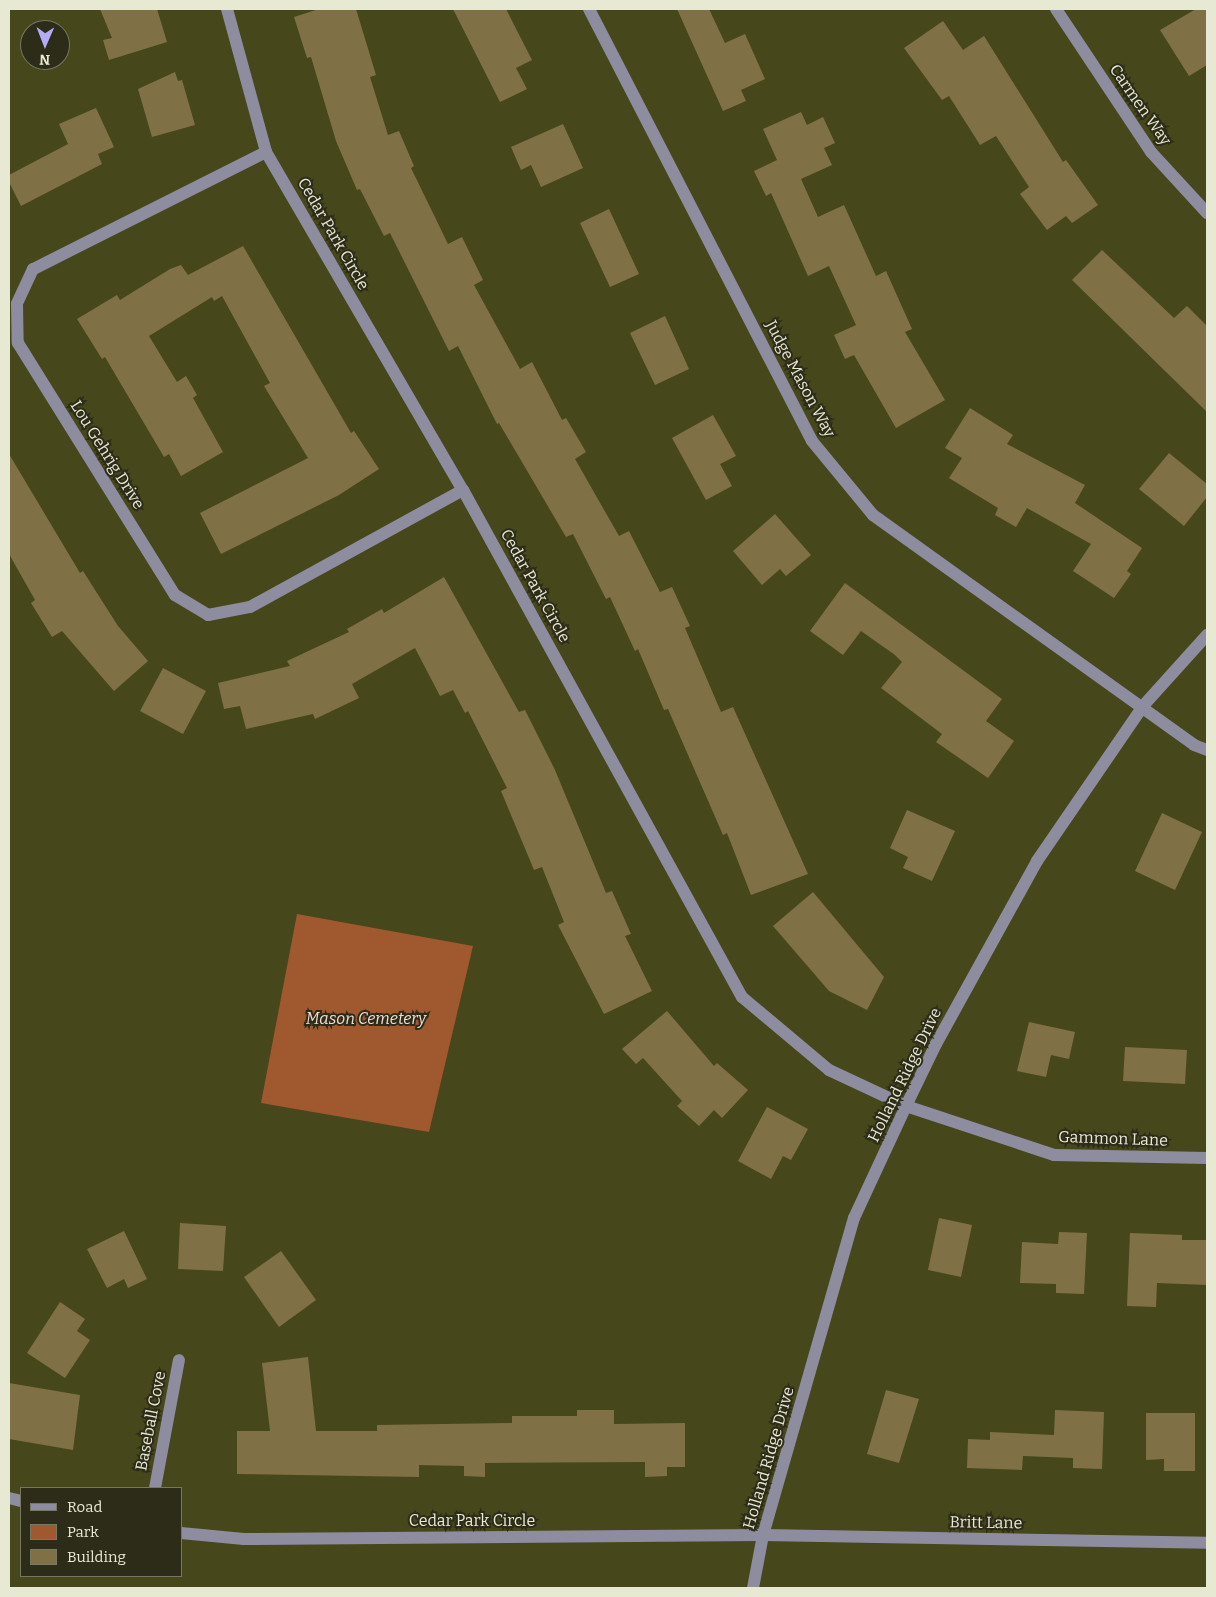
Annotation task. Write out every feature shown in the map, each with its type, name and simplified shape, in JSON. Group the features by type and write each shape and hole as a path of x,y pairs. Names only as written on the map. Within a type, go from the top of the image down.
{"street":[{"name":"Cedar Park Circle","path":"227,9 266,152 464,490 742,997 830,1070 906,1106"},
{"name":"Judge Mason Way","path":"589,9 812,441 873,514 1194,745 1207,750"},
{"name":"Carmen Way","path":"1056,9 1151,152 1207,213"},
{"name":"Lou Gehrig Drive","path":"266,152 33,269 17,304 18,343 175,595 208,615 250,607 464,490"},
{"name":"Holland Ridge Drive","path":"753,1588 764,1535 854,1218 906,1106 936,1044 1037,861 1142,706 1207,635"},
{"name":"Gammon Lane","path":"906,1106 1054,1155 1207,1158"},
{"name":"Baseball Cove","path":"155,1487 179,1360"},
{"name":"Cedar Park Circle","path":"182,1533 244,1539 764,1535"},
{"name":"Britt Lane","path":"764,1535 1207,1543"}],"green space":[{"name":"Mason Cemetery","path":"297,914 473,946 429,1132 261,1103"}],"building":[{"path":"100,9 157,9 167,42 109,60 103,40 112,38"},
{"path":"319,9 356,9 376,75 370,77 388,135 399,131 414,166 411,168 448,244 462,237 483,280 474,285 520,369 532,362 562,420 566,418 586,452 575,459 619,536 629,531 660,592 672,587 690,626 685,628 721,712 733,707 808,874 751,895 727,833 723,835 668,709 664,710 638,649 635,651 610,597 606,599 573,534 566,537 499,423 497,424 458,346 449,351 390,233 384,236 360,189 357,190 336,141 311,57 307,58 294,17"},
{"path":"453,9 506,9 532,60 516,68 527,89 500,102"},
{"path":"677,9 709,9 725,43 745,34 765,79 741,90 746,101 723,111"},
{"path":"1196,9 1207,9 1207,65 1189,76 1160,30"},
{"path":"943,21 963,50 984,36 1063,162 1066,160 1098,205 1072,223 1066,216 1047,230 1020,194 1029,187 996,136 980,145 949,96 942,100 904,48"},
{"path":"175,72 178,81 182,80 195,125 152,137 138,89"},
{"path":"96,108 114,147 98,154 102,164 21,206 9,182 9,175 68,144 59,124"},
{"path":"801,112 807,125 823,117 835,143 824,148 832,165 801,179 818,217 844,205 876,276 886,271 912,329 905,332 945,400 896,428 854,355 845,359 834,335 856,325 829,266 808,276 771,193 766,196 754,171 777,160 763,129"},
{"path":"563,124 583,168 541,187 531,165 521,170 511,147"},
{"path":"609,209 639,274 610,287 580,223"},
{"path":"243,246 351,433 354,431 379,469 339,495 221,554 200,513 308,458 264,386 270,383 222,296 214,301 212,297 149,336 177,382 186,376 197,395 193,398 223,452 181,476 169,454 164,457 105,357 102,359 77,319 117,295 120,300 170,269 181,265 188,275"},
{"path":"1102,250 1174,318 1187,306 1207,326 1207,412 1072,280"},
{"path":"665,316 689,369 655,385 630,333"},
{"path":"970,408 1013,435 1007,444 1085,485 1075,503 1142,548 1127,571 1131,574 1114,598 1073,571 1091,544 1027,508 1016,527 995,515 998,508 949,478 962,458 945,448"},
{"path":"713,415 736,456 720,464 732,486 706,500 672,438"},
{"path":"1169,453 1207,484 1207,497 1184,526 1139,489"},
{"path":"9,454 80,573 83,571 118,626 148,661 114,691 62,631 52,637 31,603 35,600 9,554"},
{"path":"775,514 811,555 786,576 780,569 762,585 733,551"},
{"path":"444,577 519,712 525,710 555,770 606,893 612,891 631,934 625,936 652,991 604,1014 558,925 564,922 542,867 534,870 501,791 507,788 468,711 465,713 453,690 440,696 415,648 352,684 359,698 315,719 313,714 246,729 240,706 224,709 218,683 290,666 287,661 349,632 347,629 382,609 384,613"},
{"path":"845,583 1002,699 986,721 1014,741 988,778 936,742 942,734 881,688 902,662 895,655 861,631 843,655 810,631"},
{"path":"163,668 206,691 183,734 140,711"},
{"path":"907,810 955,831 932,881 903,868 908,857 890,848"},
{"path":"1162,813 1202,832 1175,890 1135,871"},
{"path":"813,892 884,977 867,1010 829,991 773,926"},
{"path":"667,1011 714,1066 717,1063 748,1090 722,1118 714,1110 699,1126 677,1106 682,1101 643,1058 636,1064 622,1049"},
{"path":"1029,1022 1075,1032 1069,1059 1051,1055 1046,1077 1017,1071"},
{"path":"1125,1047 1187,1050 1185,1084 1123,1081"},
{"path":"767,1107 808,1129 791,1160 783,1156 771,1179 738,1161"},
{"path":"939,1218 972,1225 961,1277 928,1270"},
{"path":"180,1223 226,1226 223,1271 178,1269"},
{"path":"124,1231 147,1279 128,1288 124,1279 107,1288 87,1249"},
{"path":"1059,1232 1087,1233 1084,1294 1056,1293 1056,1284 1020,1283 1022,1242 1058,1244"},
{"path":"1130,1233 1182,1235 1182,1240 1207,1240 1207,1285 1157,1283 1156,1307 1127,1306"},
{"path":"281,1251 316,1300 279,1327 244,1277"},
{"path":"60,1302 85,1319 77,1331 90,1340 65,1378 27,1353"},
{"path":"308,1357 316,1431 377,1431 377,1425 512,1423 512,1416 577,1416 577,1410 614,1410 614,1424 685,1423 685,1467 667,1467 667,1476 645,1477 645,1462 485,1463 485,1477 464,1476 464,1466 419,1465 419,1477 237,1474 237,1431 270,1431 262,1363"},
{"path":"9,1383 80,1395 73,1450 9,1439"},
{"path":"886,1390 919,1399 899,1463 867,1454"},
{"path":"1055,1410 1104,1412 1102,1469 1073,1468 1073,1458 1023,1456 1022,1470 967,1468 968,1439 990,1440 990,1432 1054,1435"},
{"path":"1146,1413 1195,1413 1195,1471 1164,1471 1164,1459 1146,1460"}]}
